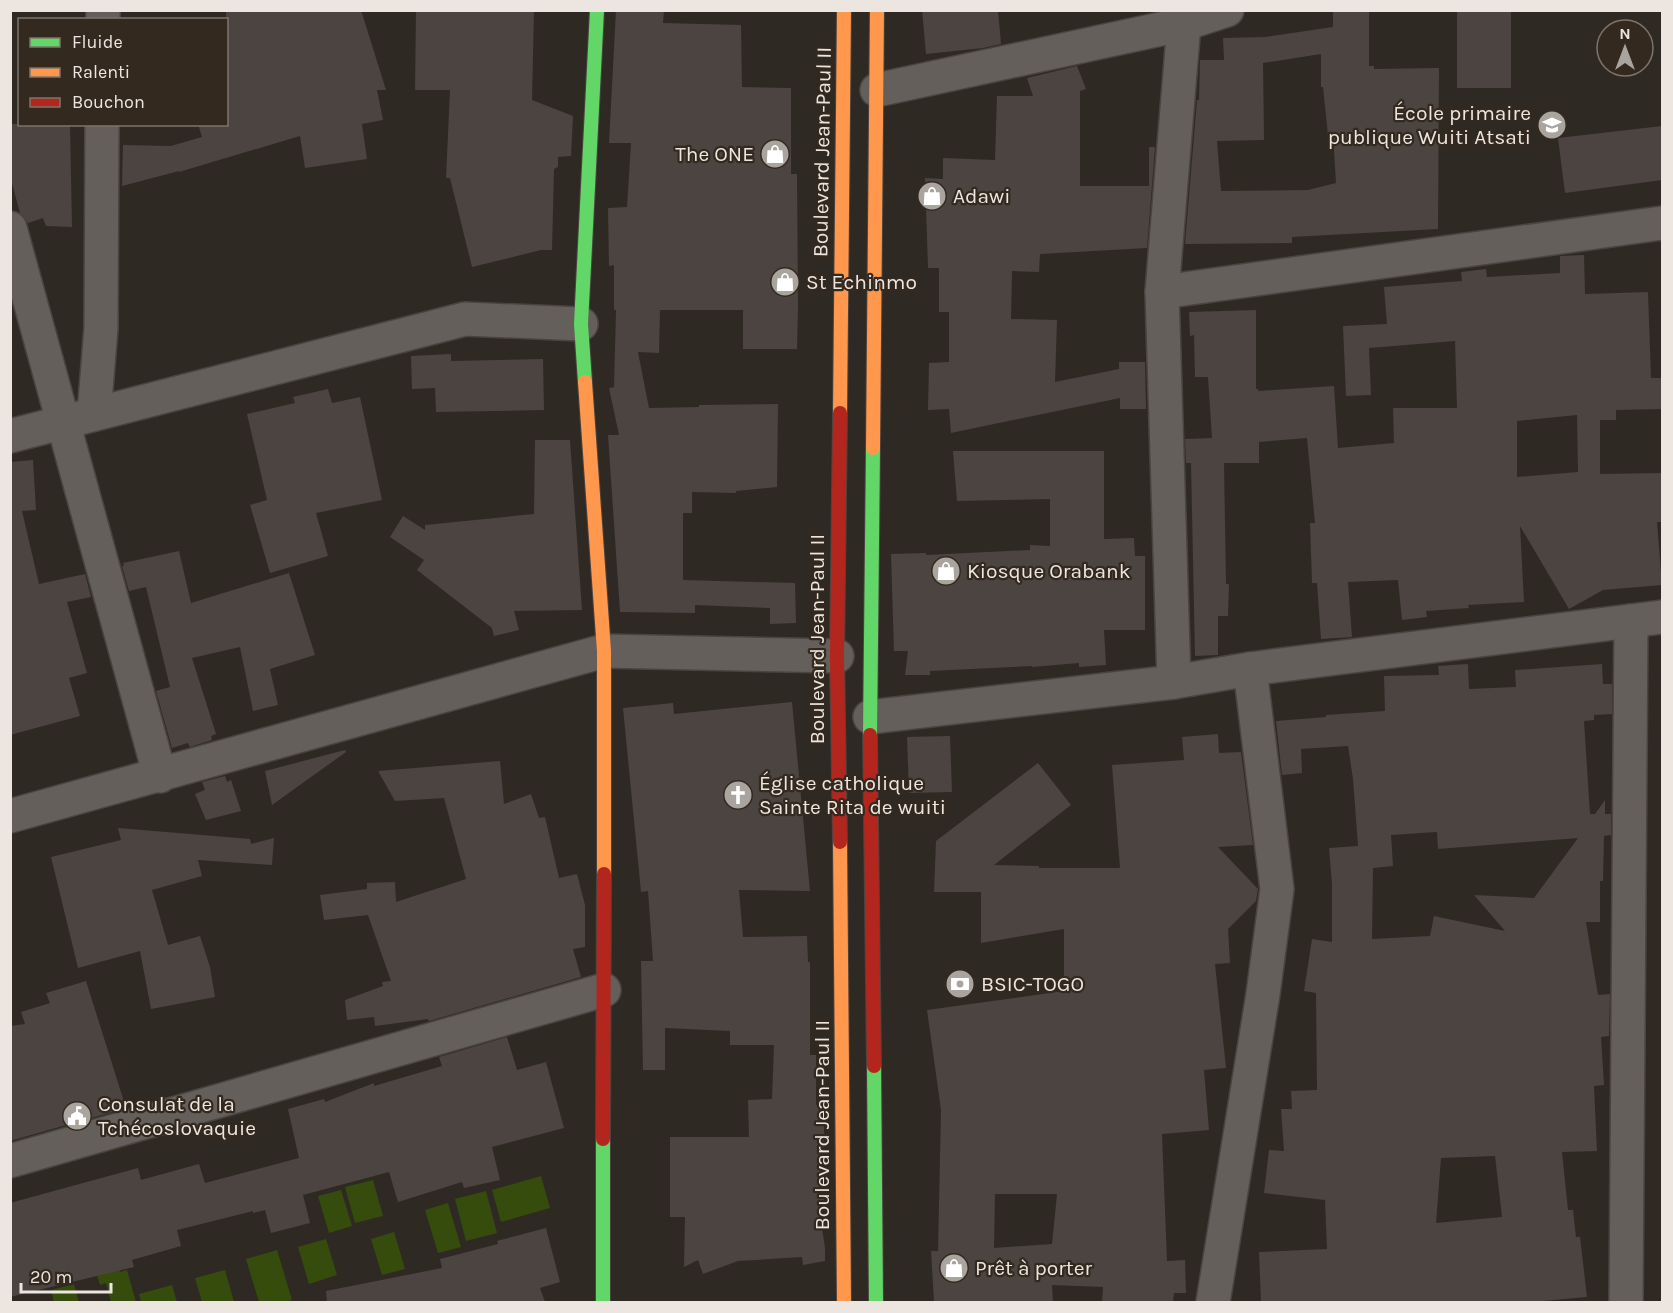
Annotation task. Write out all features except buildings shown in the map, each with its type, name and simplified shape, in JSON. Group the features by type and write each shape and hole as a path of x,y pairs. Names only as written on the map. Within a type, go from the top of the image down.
{"main road":[{"path":"597,10 581,324 604,651 603,1302"},
{"name":"Boulevard Jean-Paul II","path":"844,10 837,656 844,1302"},
{"path":"876,1302 870,717 877,10"}],"street":[{"path":"877,90 1184,24 1227,10"},
{"path":"1174,682 1162,292 1184,24"},
{"path":"79,418 101,328 102,126"},
{"path":"1162,292 1662,223"},
{"path":"10,228 79,418 160,776"},
{"path":"10,436 465,319 581,324"},
{"path":"870,717 1174,682 1250,669 1662,616"},
{"path":"1626,1302 1630,621"},
{"path":"10,816 604,651 837,656"},
{"path":"1213,1302 1262,1005 1277,890 1250,669"},
{"path":"10,1161 604,990"}],"shaded area":[{"path":"541,1176 550,1208 501,1222 492,1190"},
{"path":"373,1180 383,1216 355,1223 345,1187"},
{"path":"341,1190 352,1226 329,1233 318,1196"},
{"path":"486,1191 497,1233 466,1241 455,1199"},
{"path":"448,1203 461,1247 438,1253 425,1210"},
{"path":"394,1232 405,1269 382,1275 371,1239"},
{"path":"326,1239 337,1275 309,1284 298,1247"},
{"path":"112,1242 120,1272 127,1270 136,1302 111,1302 106,1283 100,1285 89,1248"},
{"path":"277,1250 292,1300 259,1302 246,1259"},
{"path":"225,1270 234,1302 202,1302 195,1278"},
{"path":"74,1284 79,1302 54,1302 51,1290"},
{"path":"172,1285 177,1302 141,1302 139,1294"}],"traffic: fast":[{"path":"585,382 581,324 597,10"},
{"path":"870,735 873,448"},
{"path":"874,1066 876,1302"},
{"path":"603,1139 603,1302"}],"traffic: slow":[{"path":"840,413 844,10"},
{"path":"873,448 877,10"},
{"path":"585,382 604,651 604,874"},
{"path":"840,842 844,1302"}],"traffic: jam":[{"path":"840,413 837,656 840,842"},
{"path":"870,735 874,1066"},
{"path":"603,1139 604,874"}],"place":[{"name":"École primaire publique Wuiti Atsati","path":"1552,125"},
{"name":"The ONE","path":"775,154"},
{"name":"Adawi","path":"932,196"},
{"name":"St Echinmo","path":"785,282"},
{"name":"Kiosque Orabank","path":"946,571"},
{"name":"Église catholique Sainte Rita de wuiti","path":"738,795"},
{"name":"BSIC-TOGO","path":"960,984"},
{"name":"Consulat de la Tchécoslovaquie","path":"77,1116"},
{"name":"Prêt à porter","path":"954,1268"}]}
